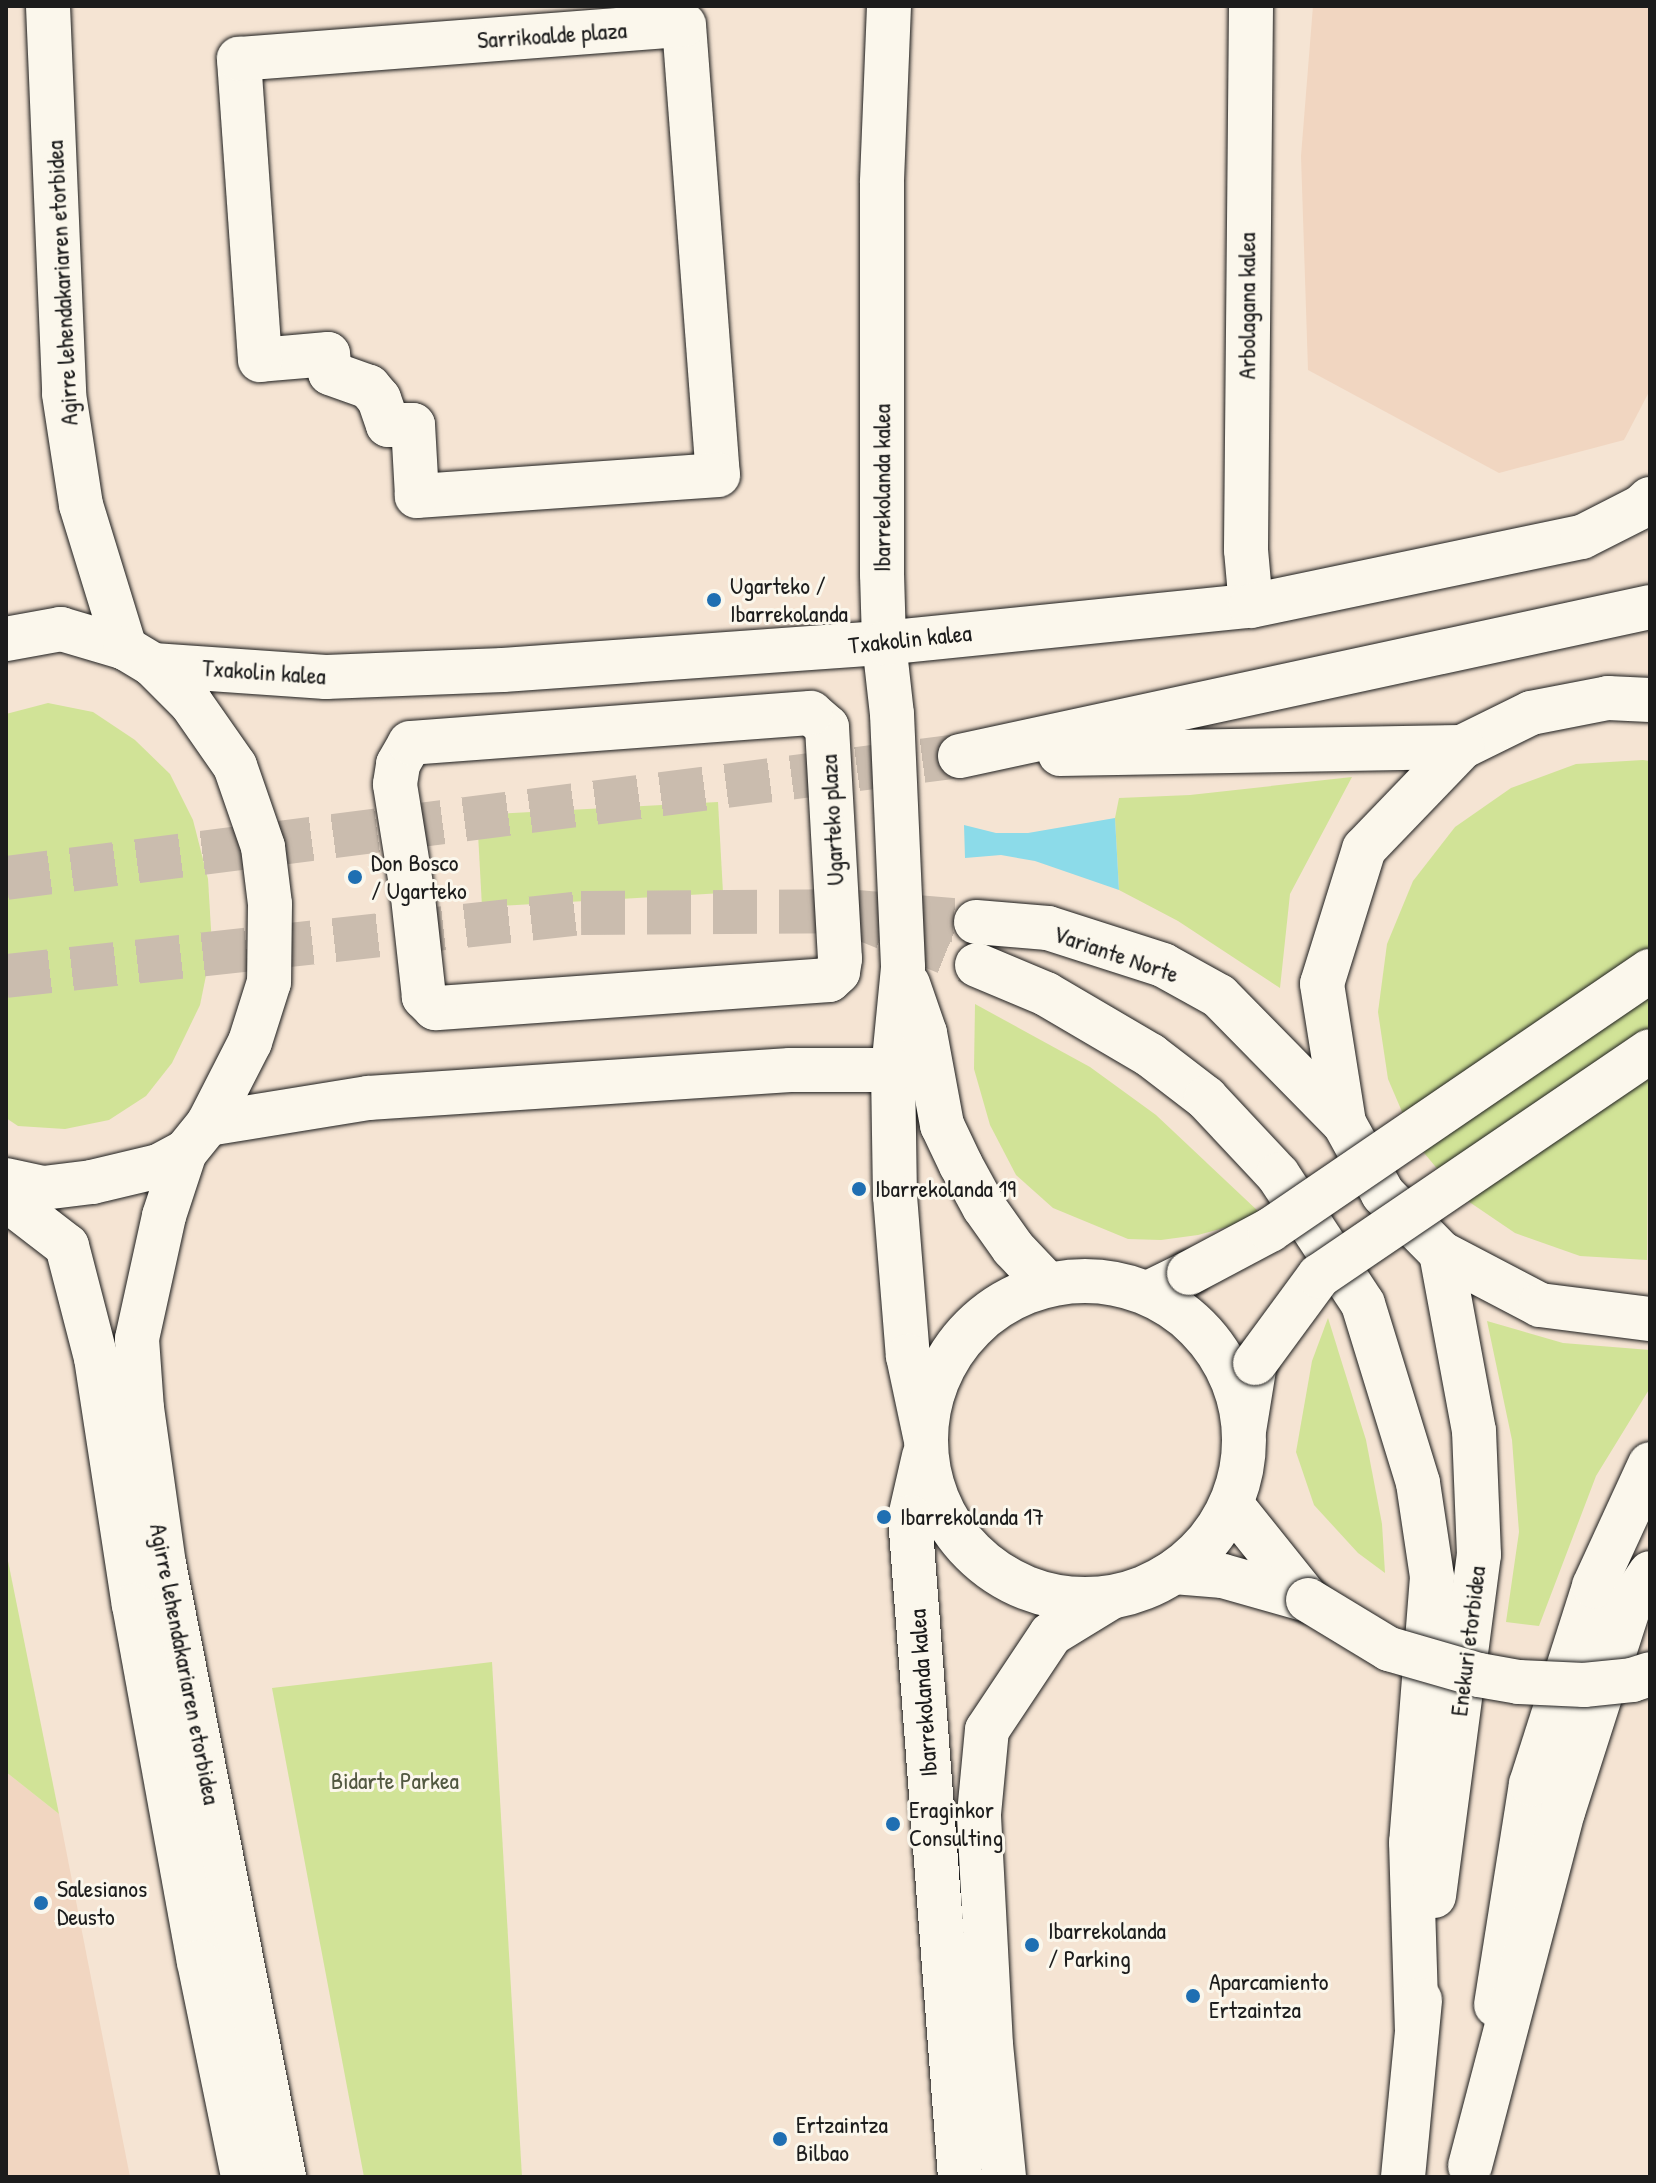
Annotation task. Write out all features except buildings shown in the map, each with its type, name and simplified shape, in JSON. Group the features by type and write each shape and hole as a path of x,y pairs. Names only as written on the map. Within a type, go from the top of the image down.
{"main road":[{"name":"Agirre lehendakariaren etorbidea","path":"48,6 64,394 81,505 139,657 191,703 235,766 263,847 270,904 269,982 250,1042 196,1138 161,1228 137,1339 142,1408 164,1564 284,2177"},
{"name":"Ibarrekolanda kalea","path":"889,6 882,183 884,643 892,714 903,968 893,1070 895,1196 906,1327 925,1443 910,1517 960,2177"},
{"name":"Arbolagana kalea","path":"1251,6 1246,550 1251,606"},
{"name":"Sarrikoalde plaza","path":"684,25 718,475 417,496 413,425 388,425 379,399 369,387 330,373 328,354 260,360 239,59 684,25"},
{"name":"Txakolin kalea","path":"6,639 61,629 139,657 326,677 503,670 884,643 1251,606 1582,537 1641,507 1650,499"},
{"path":"1462,747 960,756 1650,607"},
{"path":"1650,700 1608,698 1531,713 1462,747 1364,849 1322,984 1344,1123 1383,1194 1441,1253 1540,1305 1650,1319"},
{"name":"Ugarteko plaza","path":"811,713 827,727 840,959 838,972 829,980 435,1008 424,997 413,897 395,784 398,764 410,743 811,713"},
{"name":"Variante Norte","path":"976,922 1048,928 1163,965 1191,980 1219,996 1344,1123"},
{"name":"Enekuri etorbidea","path":"977,965 1059,1002 1150,1055 1206,1098 1278,1175 1363,1304 1418,1483 1432,1577 1411,1842 1417,2029"},
{"name":"Ibarrekolanda kalea","path":"903,968 925,1033 942,1125 984,1207 1013,1248 1047,1284"},
{"path":"1148,1293 1270,1230 1650,971"},
{"path":"1004,2177 991,2045 979,1814 987,1730 1051,1634 1110,1598 1144,1588 1174,1572 1238,1514 1244,1431 1255,1363 1319,1276 1650,1051"},
{"path":"6,1180 43,1188 92,1182 159,1166 196,1138 368,1098 790,1070 893,1070"},
{"name":"Agirre lehendakariaren etorbidea","path":"6,1199 67,1246 96,1358 134,1605 199,1962 243,2177"},
{"name":"Enekuri etorbidea","path":"1403,2177 1417,2029 1479,1555 1474,1431 1441,1253"},
{"path":"1110,1598 1066,1599 1023,1587 985,1565 955,1532 934,1493 925,1443 934,1385 960,1339 999,1305 1047,1284 1098,1280 1148,1293 1185,1315 1215,1348 1235,1387 1244,1431"},
{"path":"1470,2172 1531,1784 1594,1586 1650,1464"},
{"path":"1238,1514 1308,1600"},
{"path":"1174,1572 1223,1576 1308,1600 1389,1649 1479,1675 1519,1682 1584,1685 1632,1680 1650,1674"},
{"path":"1470,2172 1563,1812 1630,1603 1650,1573"}],"shaded area":[{"path":"1313,6 1650,6 1650,390 1624,440 1499,473 1308,370 1301,156"},
{"name":"Salesianos Deusto","path":"6,1772 59,1814 130,2177 6,2177"}],"green space":[{"path":"48,703 93,712 135,740 170,774 193,820 208,879 212,946 200,1005 172,1063 146,1096 109,1120 65,1129 18,1126 6,1118 6,714"},
{"path":"1650,761 1647,1260 1580,1256 1515,1233 1459,1195 1415,1142 1388,1079 1378,1012 1387,944 1413,881 1455,827 1511,788 1576,764"},
{"path":"1352,777 1290,894 1280,988 1178,921 1119,890 1115,818 1119,798 1190,795"},
{"path":"718,802 723,893 482,907 477,815"},
{"path":"975,1004 1090,1067 1156,1115 1259,1212 1242,1223 1198,1235 1161,1240 1128,1239 1053,1208 1016,1175 990,1125 974,1069"},
{"path":"1328,1318 1366,1440 1382,1524 1385,1573 1358,1553 1314,1505 1296,1452 1312,1361"},
{"path":"1487,1321 1563,1343 1650,1350 1650,1388 1596,1476 1539,1626 1506,1622 1519,1532 1512,1440"},
{"path":"6,1551 59,1814 6,1772"},
{"name":"Bidarte Parkea","path":"492,1662 522,2177 364,2177 272,1688"}],"water":[{"path":"1115,818 1119,890 1035,861 1001,855 965,858 964,825 996,833 1028,833"}],"tunnel":[{"path":"6,878 960,756"},
{"path":"844,911 977,965"},
{"path":"6,976 581,913 844,911 976,922"}],"place":[{"name":"Ugarteko / Ibarrekolanda","path":"714,600"},
{"name":"Don Bosco / Ugarteko","path":"355,877"},
{"name":"Ibarrekolanda 19","path":"859,1189"},
{"name":"Ibarrekolanda 17","path":"884,1517"},
{"name":"Eraginkor Consulting","path":"893,1824"},
{"name":"Salesianos Deusto","path":"41,1903"},
{"name":"Ibarrekolanda / Parking","path":"1032,1945"},
{"name":"Aparcamiento Ertzaintza","path":"1193,1996"},
{"name":"Ertzaintza Bilbao","path":"780,2139"}]}
